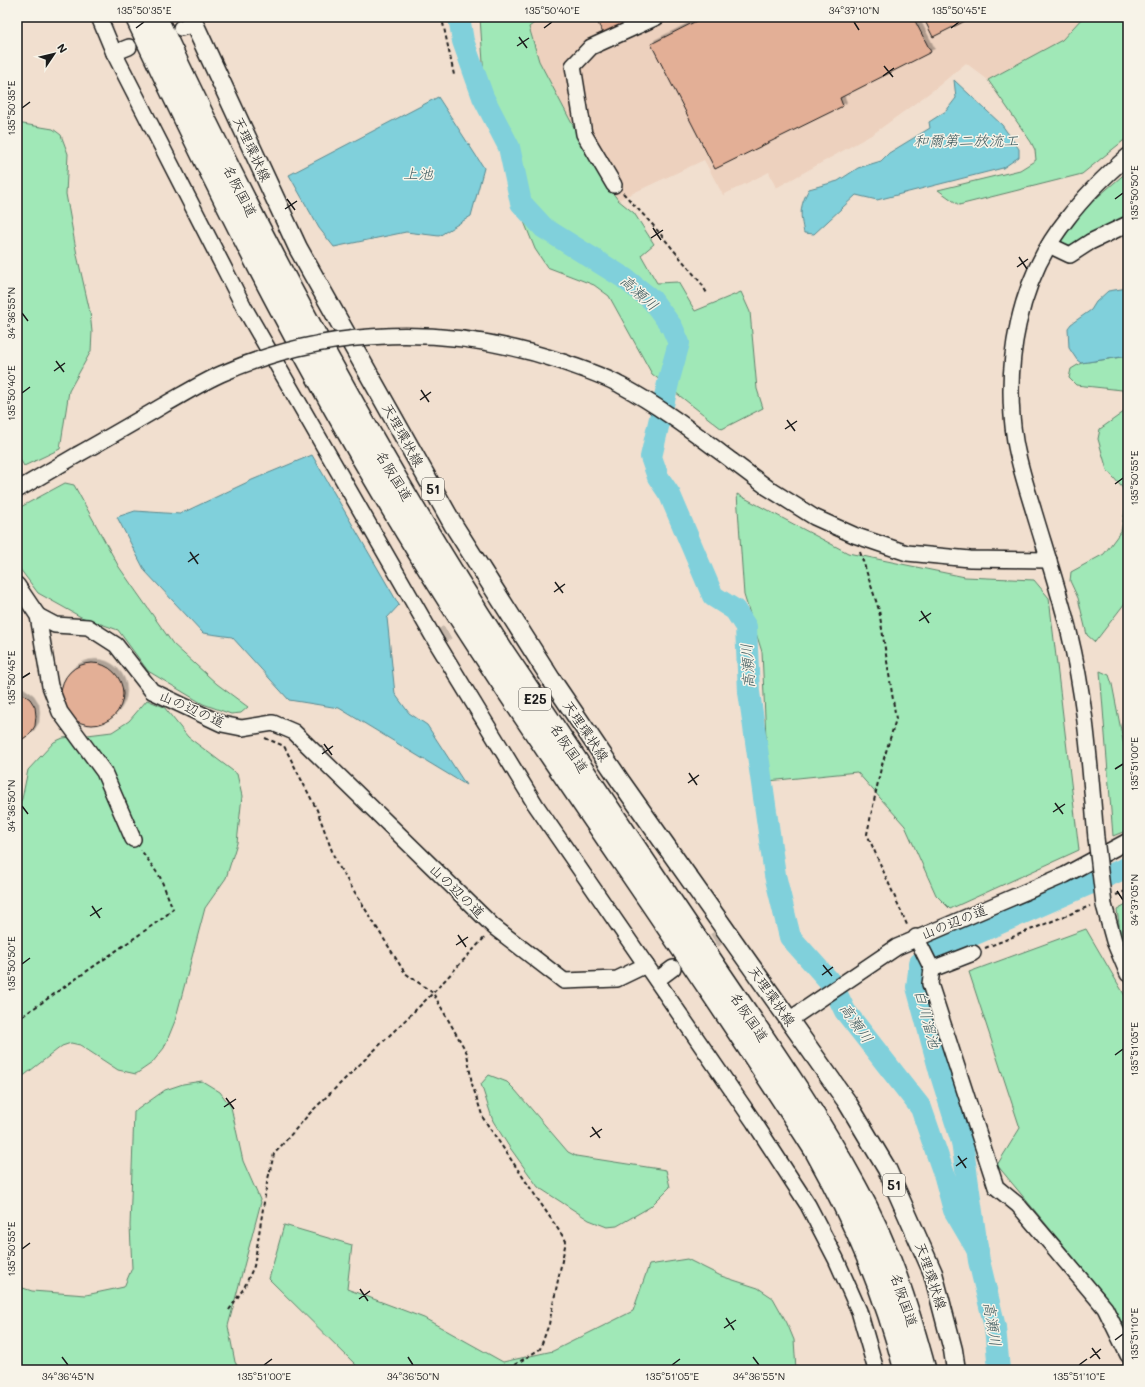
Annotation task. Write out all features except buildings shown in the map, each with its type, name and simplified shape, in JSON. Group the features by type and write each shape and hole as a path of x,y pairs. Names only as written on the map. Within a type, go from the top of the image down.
{"highway":[{"name":"名阪国道","path":"136,17 182,115 272,296 370,472 426,564 496,672 815,1150 842,1198 863,1243 895,1332 905,1370"},
{"name":"名阪国道","path":"156,17 199,109 289,286 388,467 441,555 502,650 800,1092 854,1182 882,1239 899,1284 925,1370"},
{"path":"842,1198 874,1288 897,1370"}],"main road":[{"name":"天理環状線","path":"189,23 298,248 454,526 551,679 723,935 789,1020 847,1102 887,1169 933,1273 953,1350 956,1370"}],"street":[{"path":"99,17 114,53 245,309 435,640 535,804 754,1122 808,1205 836,1259 859,1311 876,1370"},
{"path":"614,185 584,134 573,66 591,47 657,17"},
{"path":"114,53 129,47"},
{"path":"1128,156 1094,187 1066,220 1049,245 1034,276 1021,310 1012,358 1011,400 1015,441 1022,470 1049,560 1079,673 1086,718 1103,902 1114,941 1128,974"},
{"path":"1049,245 1070,255 1090,242 1128,224"},
{"path":"17,490 220,375 256,361 292,350 334,342 368,337 430,335 469,338 528,350 618,384 672,416 768,488 814,517 854,536 907,553 970,559 1049,560"},
{"path":"17,584 38,616 50,686 60,712 104,772 133,839"},
{"name":"山の辺の道","path":"38,616 55,625 88,627 116,645 152,691 222,724 242,728 273,723 294,732 494,927 564,981 617,979 646,965"},
{"name":"山の辺の道","path":"789,1020 897,947 916,937 1065,875 1128,841"},
{"path":"916,937 932,969 930,984 996,1187 1018,1205 1105,1308 1128,1355"},
{"path":"932,969 972,953"},
{"path":"657,980 673,968"}],"path":[{"path":"439,17 443,24 454,75"},
{"path":"614,185 631,200 652,224 701,283 708,295"},
{"path":"854,536 879,610 896,719 881,768 868,834 909,930 916,937"},
{"path":"242,728 284,746 316,810 336,862 405,972 433,993 467,1053 472,1084 483,1118 566,1241 549,1324 540,1349 511,1367"},
{"path":"17,1020 163,918 173,908 160,877 133,839"},
{"path":"972,953 1103,902 1128,890"},
{"path":"229,1310 244,1288 254,1266 267,1183 274,1154 310,1113 433,993 494,927"}],"shaded area":[{"path":"542,17 1083,17 1062,40 988,80 966,63 936,88 873,134 776,188 769,172 723,195 704,160 618,200 598,173 539,61 529,27"}],"green space":[{"path":"480,17 542,17 529,27 539,61 598,173 618,200 634,213 654,244 641,255 657,283 678,282 695,311 741,292 750,312 757,389 763,408 722,429 652,374 609,296 594,285 547,267 535,249 519,209 511,154 485,93"},
{"path":"1083,17 1128,17 1128,137 1082,174 959,205 938,190 1020,170 1036,160 1035,150 1031,142 988,80 1062,40"},
{"path":"17,123 53,129 61,135 68,154 66,194 77,255 90,312 92,332 91,351 69,391 60,449 24,466 17,454"},
{"path":"1128,171 1128,216 1070,245 1058,243 1086,207"},
{"path":"1128,356 1128,398 1122,390 1076,385 1069,378 1071,369 1081,363"},
{"path":"1128,409 1128,599 1095,642 1087,635 1078,598 1070,581 1071,572 1104,554 1121,531 1127,502 1126,492 1107,470 1098,439 1100,429"},
{"path":"65,483 74,485 119,567 173,644 217,684 248,707 241,713 231,714 203,704 148,671 118,630 81,617 38,593 17,565 17,509"},
{"path":"737,494 848,553 965,577 1034,580 1049,598 1079,850 950,909 936,895 905,826 857,772 768,781 762,652 744,595"},
{"path":"1100,671 1109,675 1112,684 1128,766 1128,830 1113,836"},
{"path":"147,700 164,707 188,737 237,774 242,796 237,843 226,878 205,908 175,1021 164,1048 152,1063 136,1074 118,1070 80,1045 71,1043 62,1046 17,1081 17,807 22,799 28,770 54,742 63,738 112,732 129,721"},
{"path":"1128,904 1128,949 1121,938 1117,910"},
{"path":"1086,929 1128,1001 1128,1337 1103,1293 997,1165 1020,1128 969,972"},
{"path":"489,1075 507,1082 568,1152 576,1156 666,1170 670,1187 650,1207 617,1226 607,1227 589,1220 538,1187 508,1145 493,1121 481,1084"},
{"path":"202,1081 220,1092 231,1107 243,1161 261,1202 228,1326 235,1362 240,1370 17,1370 17,1286 32,1291 86,1295 124,1287 132,1268 130,1226 134,1112 165,1090 183,1084"},
{"path":"284,1225 352,1245 347,1289 424,1318 503,1362 553,1351 633,1311 649,1265 687,1259 721,1276 758,1288 773,1298 787,1323 794,1340 796,1370 361,1370 269,1279"}],"water":[{"name":"和爾第二放流工","path":"954,80 1002,125 1019,149 1019,157 1003,168 877,200 856,195 814,234 804,233 801,211 803,201 809,189 838,181 858,168 881,161 889,153 930,128 929,122 946,111 956,98"},
{"name":"上池","path":"438,97 484,168 471,216 439,236 406,232 334,247 319,228 289,175"},
{"path":"1128,288 1128,356 1081,363 1077,360 1069,348 1068,328 1071,324 1091,310 1096,302 1108,291"},
{"path":"312,455 399,605 387,618 395,694 409,713 427,725 466,785 339,708 289,700 232,637 203,633 145,571 117,517 135,511 180,514 252,480"}],"waterway":[{"name":"高瀬川","path":"459,17 463,41 483,97 509,147 521,203 544,228 624,278 652,300 672,327 679,343 651,457 658,477 670,495 713,596 735,610 746,627 749,692 775,875 790,937 832,984 845,1011 921,1108 945,1177 954,1210 978,1251"},
{"name":"白川溜池","path":"999,1370 995,1327 979,1261 962,1142 940,1072 917,987 920,963 934,952 1128,867"}],"tunnel":[{"path":"435,640 500,599"},
{"path":"695,953 718,938"}]}
